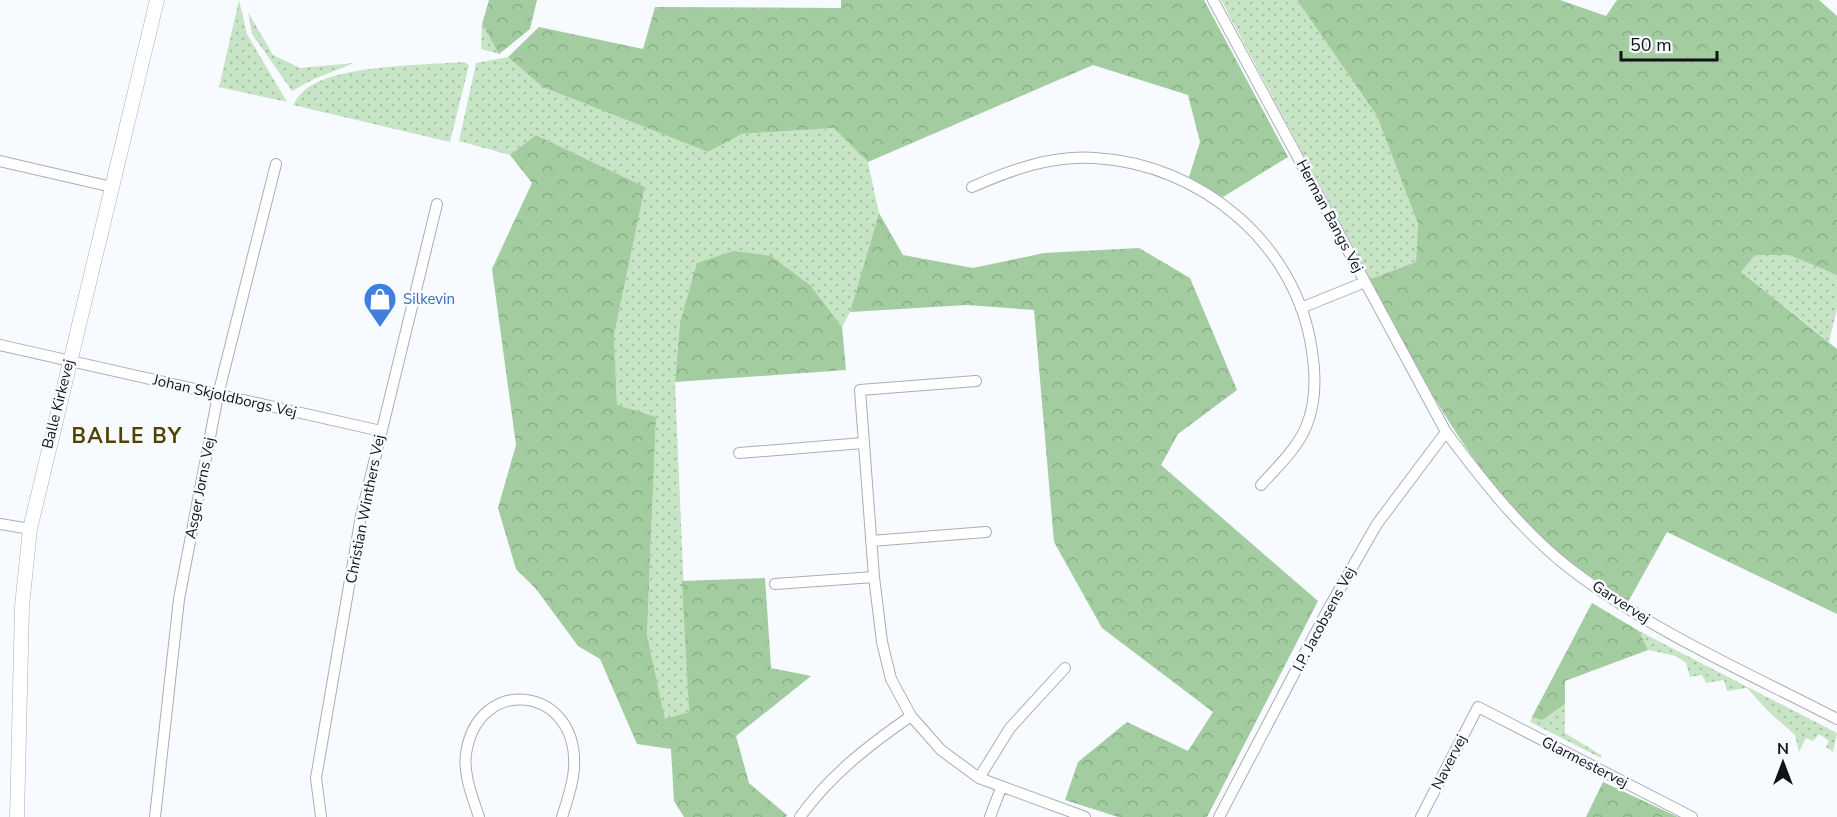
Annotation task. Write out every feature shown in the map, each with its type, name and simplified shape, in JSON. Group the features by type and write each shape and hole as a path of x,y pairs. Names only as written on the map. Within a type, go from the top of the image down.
{"street":[{"name":"Balle Kirkevej","path":"17,817 22,606 30,529 157,0"},
{"name":"Herman Bangs Vej","path":"1213,0 1446,432"},
{"path":"972,187 1014,169 1055,160 1094,158 1134,163 1172,175 1205,191 1238,214 1286,274 1310,334 1315,369 1314,399 1306,426 1297,444 1261,485"},
{"path":"0,161 112,187"},
{"name":"Asger Jorns Vej","path":"155,817 179,598 218,395 276,164"},
{"name":"Christian Winthers Vej","path":"321,817 316,778 362,516 437,204"},
{"path":"1301,308 1365,282"},
{"name":"Johan Skjoldborgs Vej","path":"0,345 381,431"},
{"path":"976,381 860,390 874,577 882,642 889,670 911,716 941,750 979,778 1001,788 1086,817"},
{"name":"Garvervej","path":"1446,432 1506,505 1568,567 1632,612 1837,719"},
{"name":"I.P. Jacobsens Vej","path":"1220,817 1326,613 1377,524 1446,432"},
{"path":"739,453 863,443"},
{"path":"0,524 30,529"},
{"path":"871,541 986,532"},
{"path":"775,584 874,577"},
{"path":"979,778 1010,728 1065,668"},
{"path":"479,817 468,780 465,756 471,730 488,710 507,700 530,699 551,707 567,725 573,746 572,784 562,817"},
{"name":"Navervej","path":"1420,817 1478,707"},
{"name":"Glarmestervej","path":"1478,707 1692,817"},
{"path":"800,817 813,799 860,752 911,716"},
{"path":"990,817 1001,788"}],"green space":[{"path":"239,0 247,34 287,102 219,87"},
{"path":"489,0 537,0 530,29 499,54 482,24"},
{"path":"841,0 1204,0 1288,157 1223,197 1189,177 1200,142 1188,95 1093,65 868,162 834,128 742,134 708,152 543,87 508,57 539,27 643,49 655,7 841,8"},
{"path":"1221,0 1297,0 1377,116 1418,224 1416,262 1370,279"},
{"path":"1297,0 1560,0 1606,16 1617,0 1819,0 1837,16 1837,275 1789,255 1755,255 1741,272 1837,349 1837,614 1667,532 1628,602 1564,557 1516,511 1491,481 1446,417 1370,279 1416,262 1418,224 1377,116"},
{"path":"248,12 273,55 300,68 354,63 314,79 292,91 252,34"},
{"path":"482,24 499,54 481,49"},
{"path":"508,57 544,87 708,152 742,134 835,128 868,162 879,213 850,312 842,327 811,286 680,323 675,382 689,713 665,720 647,635 656,417 617,406 614,335 645,187 536,135 510,155 459,141 476,63"},
{"path":"464,62 469,65 450,142 293,105 309,87 326,78 344,73 385,67"},
{"path":"536,135 645,187 614,335 617,405 656,417 647,635 665,719 689,712 682,581 765,578 771,668 811,676 736,736 749,783 787,815 786,817 684,817 674,801 671,749 637,744 600,659 578,646 536,589 516,569 498,508 516,445 492,269 532,183 510,155"},
{"path":"879,213 903,255 973,268 1044,253 1139,248 1190,278 1237,390 1178,434 1161,465 1318,601 1207,817 1118,817 1065,800 1078,762 1127,722 1188,751 1213,712 1102,628 1054,542 1034,310 967,305 850,312"},
{"path":"734,251 771,256 811,286 842,327 846,370 675,382 680,323 697,263"},
{"path":"1755,255 1789,255 1837,275 1837,309 1829,342 1741,272"},
{"path":"1592,603 1639,631 1648,650 1565,681 1565,704 1542,720 1532,717"},
{"path":"1639,631 1837,733 1833,752 1826,747 1829,741 1819,734 1813,741 1806,738 1799,752 1795,735 1747,688 1727,691 1724,680 1706,683 1702,675 1690,677 1686,663 1676,656 1648,650"},
{"path":"1565,704 1565,733 1601,755 1601,758 1530,722 1532,717 1542,719"},
{"path":"1603,782 1678,817 1586,817"}],"place":[{"name":"Silkevin","path":"380,328"}],"district":[{"name":"BALLE BY","path":"127,436"}]}
